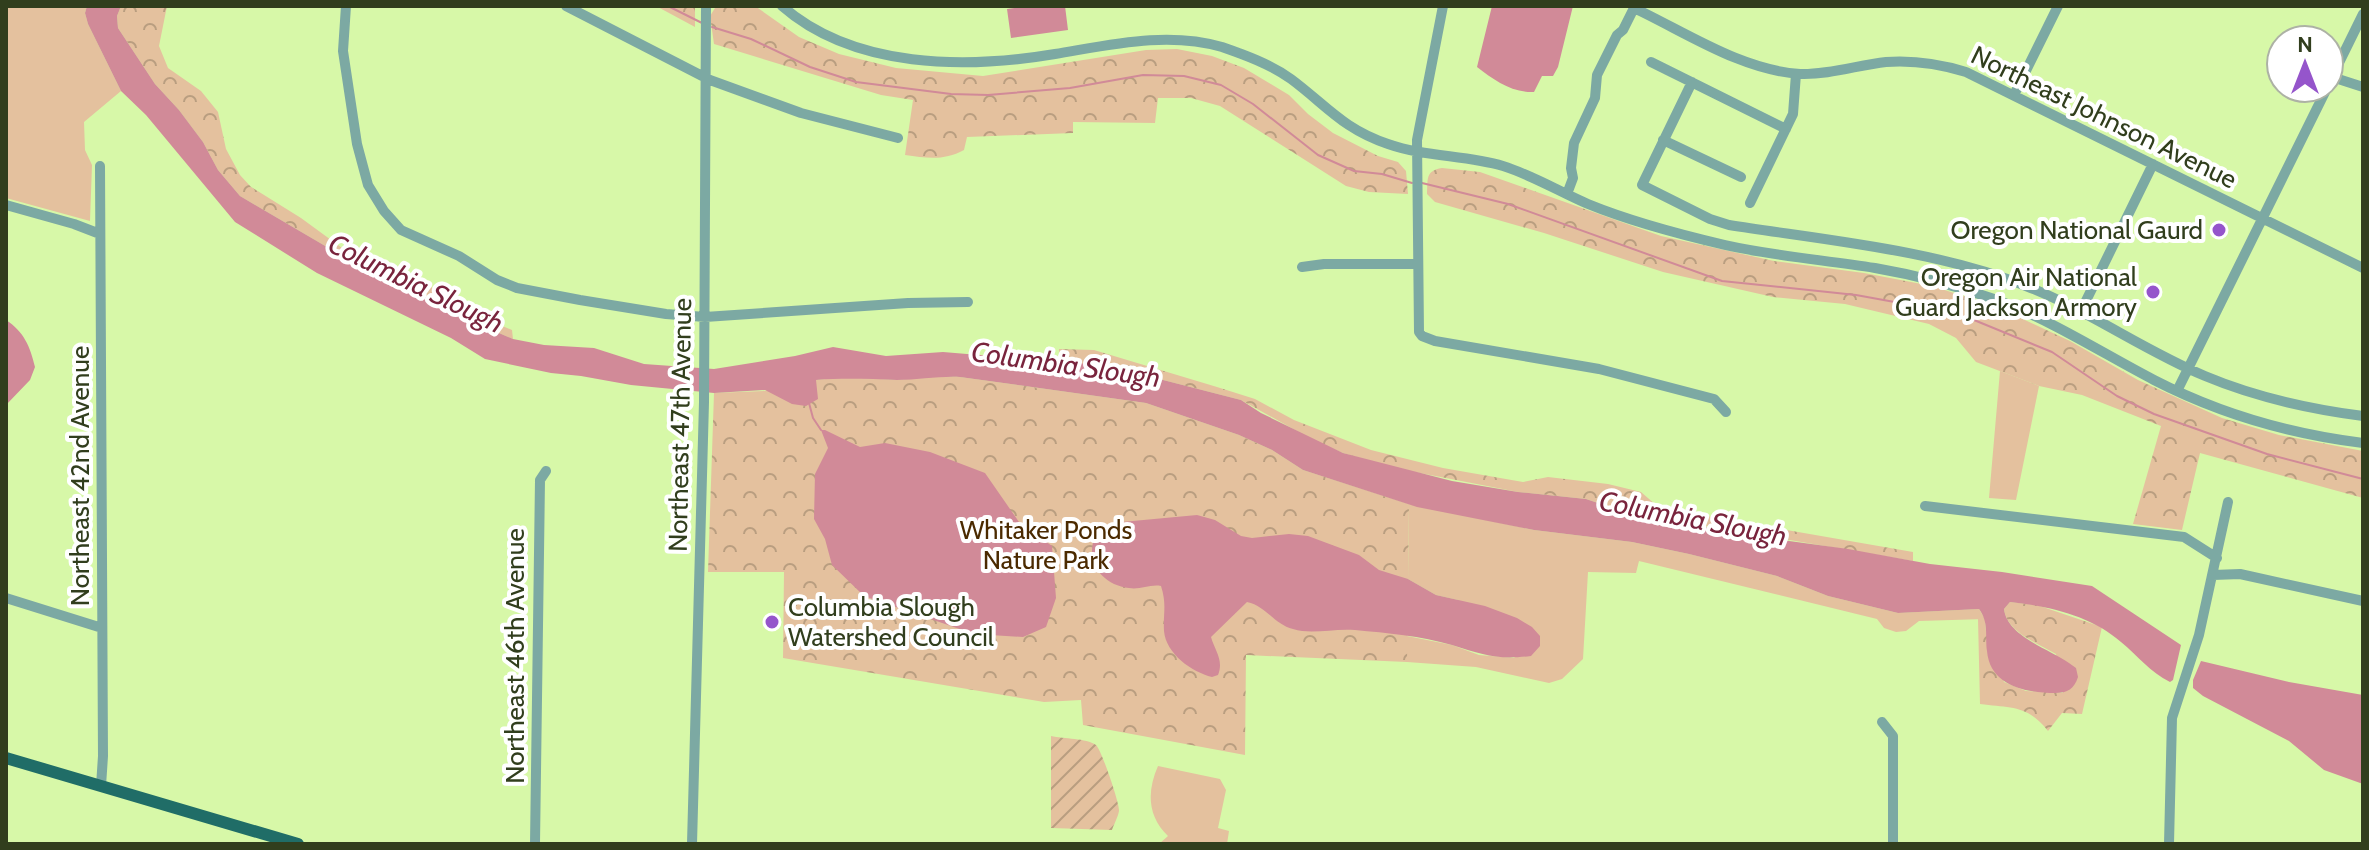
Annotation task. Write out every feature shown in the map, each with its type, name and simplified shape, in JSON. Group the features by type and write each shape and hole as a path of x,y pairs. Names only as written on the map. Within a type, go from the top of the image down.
{"main road":[{"path":"6,758 298,844"}],"street":[{"path":"346,6 343,51 357,144 368,185 384,211 401,230 453,253 488,275 517,288 614,306 705,317 968,302"},
{"path":"566,6 705,78 801,113 898,138"},
{"path":"782,6 812,28 842,42 875,52 922,59 1013,59 1151,40 1214,45 1279,71 1336,119 1390,145 1500,165 1635,222 1723,245 1890,271 1973,292 2053,324 2177,391 2258,423 2363,443"},
{"path":"1443,6 1417,151 1418,328 1422,336 1435,341 1599,369 1714,399 1726,412"},
{"path":"2014,95 2058,6"},
{"path":"1567,194 1573,178 1574,143 1595,98 1597,75 1635,7"},
{"name":"Northeast Johnson Avenue","path":"1635,7 1760,67 1796,74 1834,72 1887,62 1925,62 1966,72 2363,268"},
{"name":"Northeast 47th Avenue","path":"692,844 704,402 705,11"},
{"path":"2345,51 2363,14"},
{"path":"1651,62 1786,129"},
{"path":"1750,203 1794,107 1796,74"},
{"path":"1692,82 1642,185 1710,219 1729,225 1931,259 2002,277 2081,311 2188,368 2284,403 2363,416"},
{"path":"2177,391 2319,104"},
{"path":"1663,140 1741,177"},
{"path":"2081,311 2153,164"},
{"name":"Northeast 42nd Avenue","path":"100,166 101,786"},
{"path":"6,205 100,234"},
{"path":"1302,267 1324,264 1417,264"},
{"name":"Northeast 46th Avenue","path":"535,844 537,544 540,480 546,471"},
{"path":"2169,844 2172,718 2199,635 2228,502"},
{"path":"1925,506 2184,537 2217,558"},
{"path":"2213,575 2240,574 2363,601"},
{"path":"6,598 102,628"},
{"path":"1882,722 1893,736 1893,844"}],"green space":[{"path":"6,6 87,6 88,24 121,91 84,122 85,150 92,165 90,221 6,198"},
{"path":"121,6 167,6 159,46 168,68 201,91 218,112 226,149 240,175 251,187 301,218 368,267 431,287 472,313 512,330 513,339 466,319 423,295 402,291 240,196 218,170 203,142 179,110 155,84 118,28 117,16"},
{"path":"656,6 695,6 695,27"},
{"path":"720,6 755,6 799,37 839,54 896,68 983,76 1146,50 1177,49 1212,56 1244,68 1289,95 1333,133 1378,156 1398,162 1406,171 1408,194 1369,192 1346,186 1220,106 1191,98 1158,98 1155,123 1073,122 1073,133 967,137 964,150 949,156 928,158 905,155 913,100 881,95 714,44 710,16"},
{"path":"1442,168 1480,172 1661,236 1774,261 1932,286 1995,306 2070,341 2138,380 2222,418 2279,435 2363,451 2363,498 2200,453 2182,530 2133,524 2161,426 2082,395 2039,386 1976,362 1956,338 1929,324 1845,304 1773,297 1663,272 1435,202 1427,194 1428,180 1433,171"},
{"path":"1059,349 1094,350 1217,387 1255,399 1294,420 1371,450 1443,468 1523,482 1548,477 1608,484 1641,492 1656,505 1667,509 1913,552 1913,561 1625,512 1586,499 1518,492 1394,468 1343,453 1313,440 1241,400 1132,372 1060,362"},
{"path":"2000,371 2039,386 2016,500 1989,498"},
{"name":"Whitaker Ponds Nature Park","path":"936,376 1146,403 1239,435 1272,450 1303,470 1409,504 1407,662 1246,655 1245,755 1083,725 1081,700 1044,702 783,658 784,572 708,572 714,393 785,390 815,380 847,377 897,380"},
{"path":"1409,504 1534,530 1632,542 1689,554 1777,576 1828,596 1898,613 1979,609 1985,619 1919,621 1906,631 1896,632 1884,628 1877,619 1639,561 1636,573 1588,572 1583,659 1562,679 1549,683 1476,667 1407,662 1407,636 1452,645 1479,655 1515,658 1458,600 1436,595 1408,579"},
{"path":"2010,602 2037,605 2102,627 2082,714 2062,713 2048,731 2026,712 1980,704 1978,619 1985,619 1986,631 2004,682 2026,691 2063,693 2056,654 2024,636 2011,624 2004,609"},
{"path":"1051,736 1096,745 1119,806 1112,830 1051,828"},
{"path":"1158,766 1220,779 1226,790 1218,828 1229,831 1227,844 1159,844 1168,836 1156,820 1151,803"}],"water":[{"path":"87,6 121,6 117,16 118,28 155,84 179,110 203,142 218,170 240,196 402,291 423,295 466,319 513,339 544,345 594,348 644,364 714,369 833,347 886,356 943,352 1088,364 1132,372 1241,400 1343,453 1452,481 1586,499 1625,512 1768,538 2092,586 2181,645 2173,680 2170,682 2156,674 2097,625 2040,606 2010,602 2004,609 2013,627 2030,641 2076,668 2078,677 2070,690 2064,692 2044,693 2022,689 2002,680 1990,663 1985,624 1979,609 1898,613 1828,596 1777,576 1689,554 1632,542 1534,530 1417,507 1303,470 1272,450 1239,435 1146,403 952,377 816,380 818,399 806,406 792,404 765,390 714,393 631,385 485,359 451,338 317,273 235,222 146,115 121,91 88,24"},
{"path":"1065,6 1068,30 1011,38 1007,9"},
{"path":"1492,6 1573,6 1558,67 1553,76 1542,76 1534,92 1511,88 1477,67"},
{"path":"6,320 25,340 35,367 30,380 6,405"},
{"path":"821,430 860,447 885,443 930,452 985,473 1019,522 1052,546 1056,598 1046,627 1023,637 974,634 864,596 832,565 825,539 814,519 815,474 828,448"},
{"path":"1197,515 1215,520 1241,536 1308,536 1359,555 1379,570 1408,579 1436,595 1485,606 1517,618 1540,636 1540,646 1531,656 1500,657 1404,635 1347,630 1300,631 1286,627 1260,607 1247,602 1211,637 1220,670 1218,675 1212,677 1204,675 1181,661 1166,639 1161,586 1120,586 1104,578 1092,556 1094,539 1122,522"},
{"path":"2201,661 2289,682 2363,695 2363,784 2324,770 2289,741 2203,696 2193,688"}],"waterway":[{"name":"Columbia Slough","path":"668,6 702,23"},
{"name":"Columbia Slough","path":"712,27 751,39 810,67 856,82 951,94 988,95 1070,88 1143,75 1184,76 1221,85 1253,104 1318,155 1354,171 1382,174 1412,183"},
{"name":"Columbia Slough","path":"1422,183 1508,204 1722,281 1856,295 1944,311 1974,320 2052,352 2117,396 2154,414 2267,454 2363,479"},
{"path":"809,403 813,418 821,430"}],"place":[{"name":"Oregon National Gaurd","path":"2219,230"},
{"name":"Oregon Air National Guard Jackson Armory","path":"2153,292"},
{"name":"Columbia Slough Watershed Council","path":"772,622"}]}
